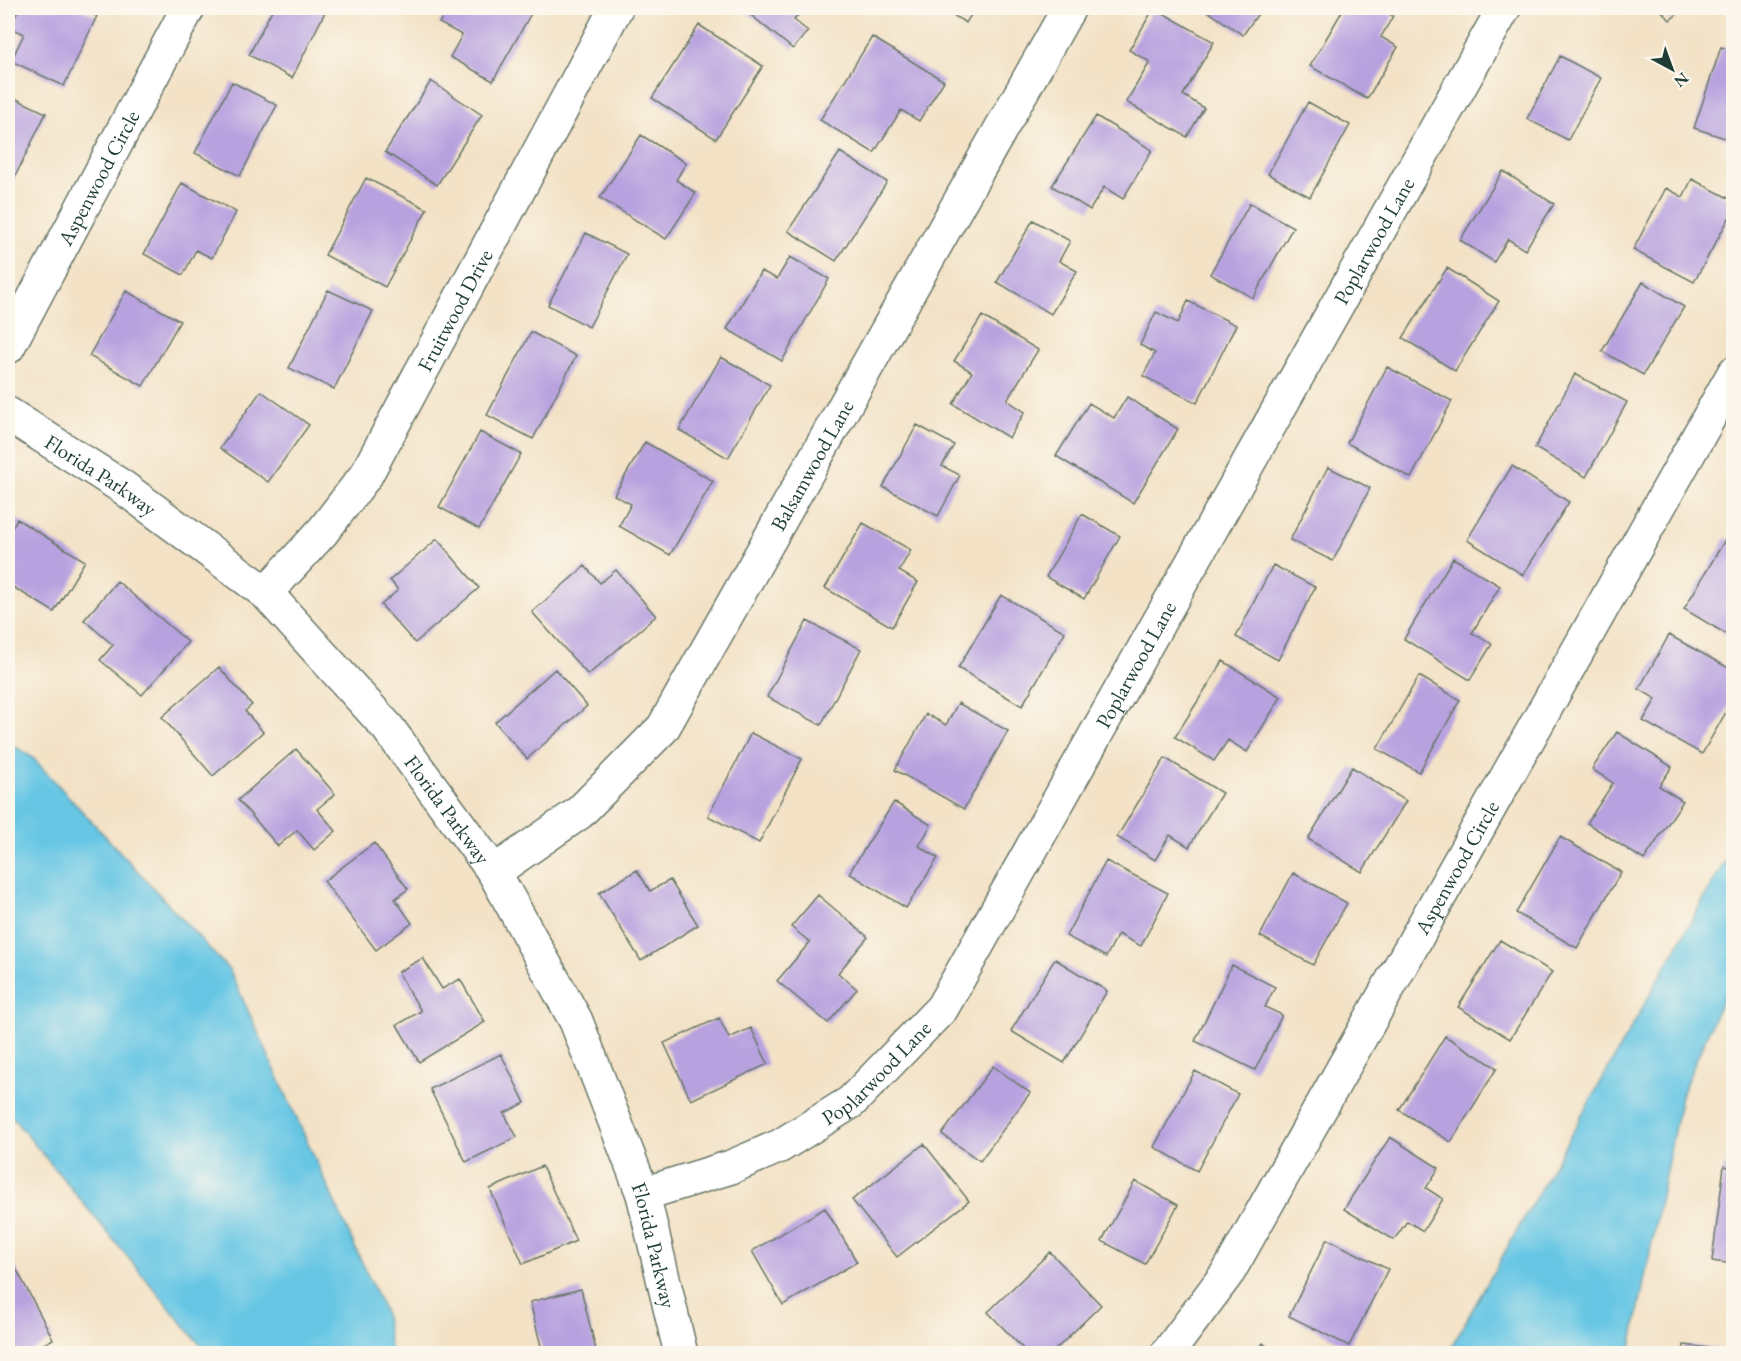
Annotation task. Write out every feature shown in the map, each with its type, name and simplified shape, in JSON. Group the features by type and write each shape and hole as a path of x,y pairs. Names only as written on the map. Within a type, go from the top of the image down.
{"street":[{"name":"Aspenwood Circle","path":"8,347 188,8"},
{"name":"Fruitwood Drive","path":"266,593 323,531 366,475 616,8"},
{"name":"Balsamwood Lane","path":"494,872 579,813 663,728 1069,8"},
{"name":"Poplarwood Lane","path":"643,1194 730,1167 780,1146 851,1102 942,1008 1504,8"},
{"name":"Aspenwood Circle","path":"1167,1353 1229,1271 1734,373"},
{"name":"Florida Parkway","path":"8,414 124,488 266,593 388,728 494,872 576,1021 643,1194 681,1353"}],"water":[{"path":"8,742 33,758 230,971 384,1311 391,1353 207,1353 8,1112"},
{"path":"1733,847 1733,975 1681,1095 1630,1353 1448,1353"}],"building":[{"path":"19,8 78,8 97,16 64,86 11,61 24,34 10,28"},
{"path":"273,8 327,8 292,78 249,55"},
{"path":"448,8 534,8 493,81 450,57 462,35 439,23"},
{"path":"742,8 804,8 794,20 808,31 793,49"},
{"path":"941,8 975,8 966,23"},
{"path":"1154,8 1214,42 1183,95 1204,108 1187,137 1126,102 1150,62 1129,50"},
{"path":"1203,8 1262,8 1243,35"},
{"path":"1344,8 1379,8 1393,16 1381,37 1398,47 1367,99 1310,66"},
{"path":"1659,8 1685,8 1670,20"},
{"path":"699,25 763,66 716,139 652,98"},
{"path":"872,37 944,81 919,121 901,110 874,153 820,120"},
{"path":"1721,47 1734,51 1734,141 1694,128"},
{"path":"1560,56 1601,78 1568,140 1527,119"},
{"path":"431,81 482,115 437,185 385,152"},
{"path":"232,82 277,105 240,176 195,153"},
{"path":"8,95 46,113 8,191"},
{"path":"1308,102 1350,125 1310,197 1268,174"},
{"path":"1096,116 1152,150 1123,199 1104,187 1090,210 1052,186"},
{"path":"641,135 686,163 676,180 696,193 666,239 600,198"},
{"path":"840,152 887,182 836,261 788,231"},
{"path":"1503,171 1554,204 1525,250 1508,239 1494,262 1460,240"},
{"path":"366,178 427,209 385,287 325,255"},
{"path":"1692,179 1734,201 1734,209 1694,282 1633,250 1666,188 1683,197"},
{"path":"182,183 236,212 212,258 196,250 183,275 144,254"},
{"path":"1250,203 1293,227 1253,298 1210,274"},
{"path":"1033,220 1070,241 1059,261 1077,271 1051,314 997,282"},
{"path":"586,233 627,254 589,327 548,305"},
{"path":"790,257 829,279 782,361 727,329 761,271 777,279"},
{"path":"1447,268 1499,301 1455,371 1403,338"},
{"path":"1643,282 1684,307 1643,375 1602,351"},
{"path":"328,290 373,311 334,389 289,368"},
{"path":"126,291 180,321 143,386 89,356"},
{"path":"1188,301 1236,325 1197,403 1143,376 1155,353 1140,345 1156,312 1178,323"},
{"path":"982,316 1038,350 1007,400 1025,412 1009,438 953,404 972,372 954,361"},
{"path":"531,332 576,356 533,439 487,415"},
{"path":"721,357 770,385 728,458 679,430"},
{"path":"1387,367 1452,401 1411,478 1347,443"},
{"path":"1575,374 1627,402 1586,477 1535,448"},
{"path":"261,391 309,425 268,482 220,448"},
{"path":"1127,397 1178,429 1133,503 1056,456 1089,403 1114,418"},
{"path":"917,425 954,445 942,466 960,475 938,516 883,487"},
{"path":"480,432 521,454 479,529 439,507"},
{"path":"645,442 713,481 670,555 619,526 631,504 614,495"},
{"path":"1512,466 1569,502 1523,575 1467,540"},
{"path":"1328,467 1370,488 1333,561 1290,540"},
{"path":"1082,514 1120,536 1084,599 1046,577"},
{"path":"17,519 85,561 54,612 8,584 8,535"},
{"path":"863,523 911,550 899,571 918,582 892,627 825,588"},
{"path":"1726,538 1734,543 1734,622 1726,634 1684,609"},
{"path":"437,539 479,588 415,643 381,605 398,590 390,580"},
{"path":"1453,558 1500,586 1472,633 1492,644 1470,680 1404,639"},
{"path":"1273,565 1315,587 1278,660 1236,637"},
{"path":"585,566 600,583 616,570 656,616 588,675 532,612"},
{"path":"117,581 188,642 142,695 100,660 113,645 84,620"},
{"path":"1001,595 1065,632 1022,706 958,668"},
{"path":"807,621 861,649 821,725 767,697"},
{"path":"1669,635 1734,671 1734,698 1702,754 1643,721 1656,699 1639,689"},
{"path":"1223,661 1281,697 1247,752 1228,740 1214,761 1175,737"},
{"path":"219,667 252,705 245,711 263,732 213,776 162,717"},
{"path":"555,669 587,706 527,759 495,722"},
{"path":"1419,676 1460,700 1419,772 1377,749"},
{"path":"958,703 1008,731 964,809 895,770 926,714 946,725"},
{"path":"1617,732 1672,767 1659,786 1683,801 1644,860 1587,823 1613,783 1592,769"},
{"path":"751,733 802,759 759,843 708,816"},
{"path":"296,749 335,794 317,809 336,831 314,850 297,830 278,846 238,800"},
{"path":"1165,758 1222,793 1189,847 1170,835 1155,860 1117,837"},
{"path":"1352,767 1406,801 1362,872 1308,839"},
{"path":"894,802 931,825 919,846 938,858 906,908 849,873"},
{"path":"1560,837 1621,872 1577,948 1516,913"},
{"path":"374,843 408,889 395,899 412,923 376,950 324,881"},
{"path":"1106,861 1168,893 1141,946 1118,934 1106,957 1066,936"},
{"path":"637,870 650,891 670,880 698,925 641,961 599,893"},
{"path":"1293,873 1347,903 1313,965 1260,936"},
{"path":"818,895 868,937 838,973 857,989 828,1023 777,981 810,942 791,927"},
{"path":"1500,940 1552,972 1510,1039 1458,1007"},
{"path":"423,958 442,989 460,979 485,1022 419,1062 397,1025 421,1011 398,972"},
{"path":"1055,959 1107,991 1064,1063 1011,1031"},
{"path":"1232,965 1275,987 1265,1007 1282,1015 1255,1070 1195,1041"},
{"path":"719,1018 729,1038 751,1028 768,1064 691,1100 664,1043"},
{"path":"1445,1036 1497,1068 1451,1142 1399,1110"},
{"path":"501,1054 525,1103 504,1113 517,1137 466,1162 430,1089"},
{"path":"993,1066 1030,1093 980,1161 942,1134"},
{"path":"1195,1071 1238,1094 1197,1171 1154,1147"},
{"path":"1390,1137 1439,1168 1426,1188 1443,1199 1423,1231 1407,1221 1394,1240 1344,1209"},
{"path":"924,1144 969,1201 897,1257 852,1200"},
{"path":"542,1166 576,1241 523,1264 490,1189"},
{"path":"1724,1166 1734,1168 1734,1264 1712,1261"},
{"path":"1135,1181 1178,1205 1145,1264 1102,1241"},
{"path":"825,1208 857,1262 783,1305 752,1251"},
{"path":"1327,1239 1388,1269 1349,1346 1289,1316"},
{"path":"1050,1252 1101,1305 1051,1354 1028,1354 988,1312"},
{"path":"8,1253 53,1339 26,1354 8,1354"},
{"path":"581,1289 597,1354 543,1354 530,1302"},
{"path":"1263,1343 1276,1354 1255,1354"},
{"path":"1684,1345 1734,1351 1734,1354 1683,1354"}]}
